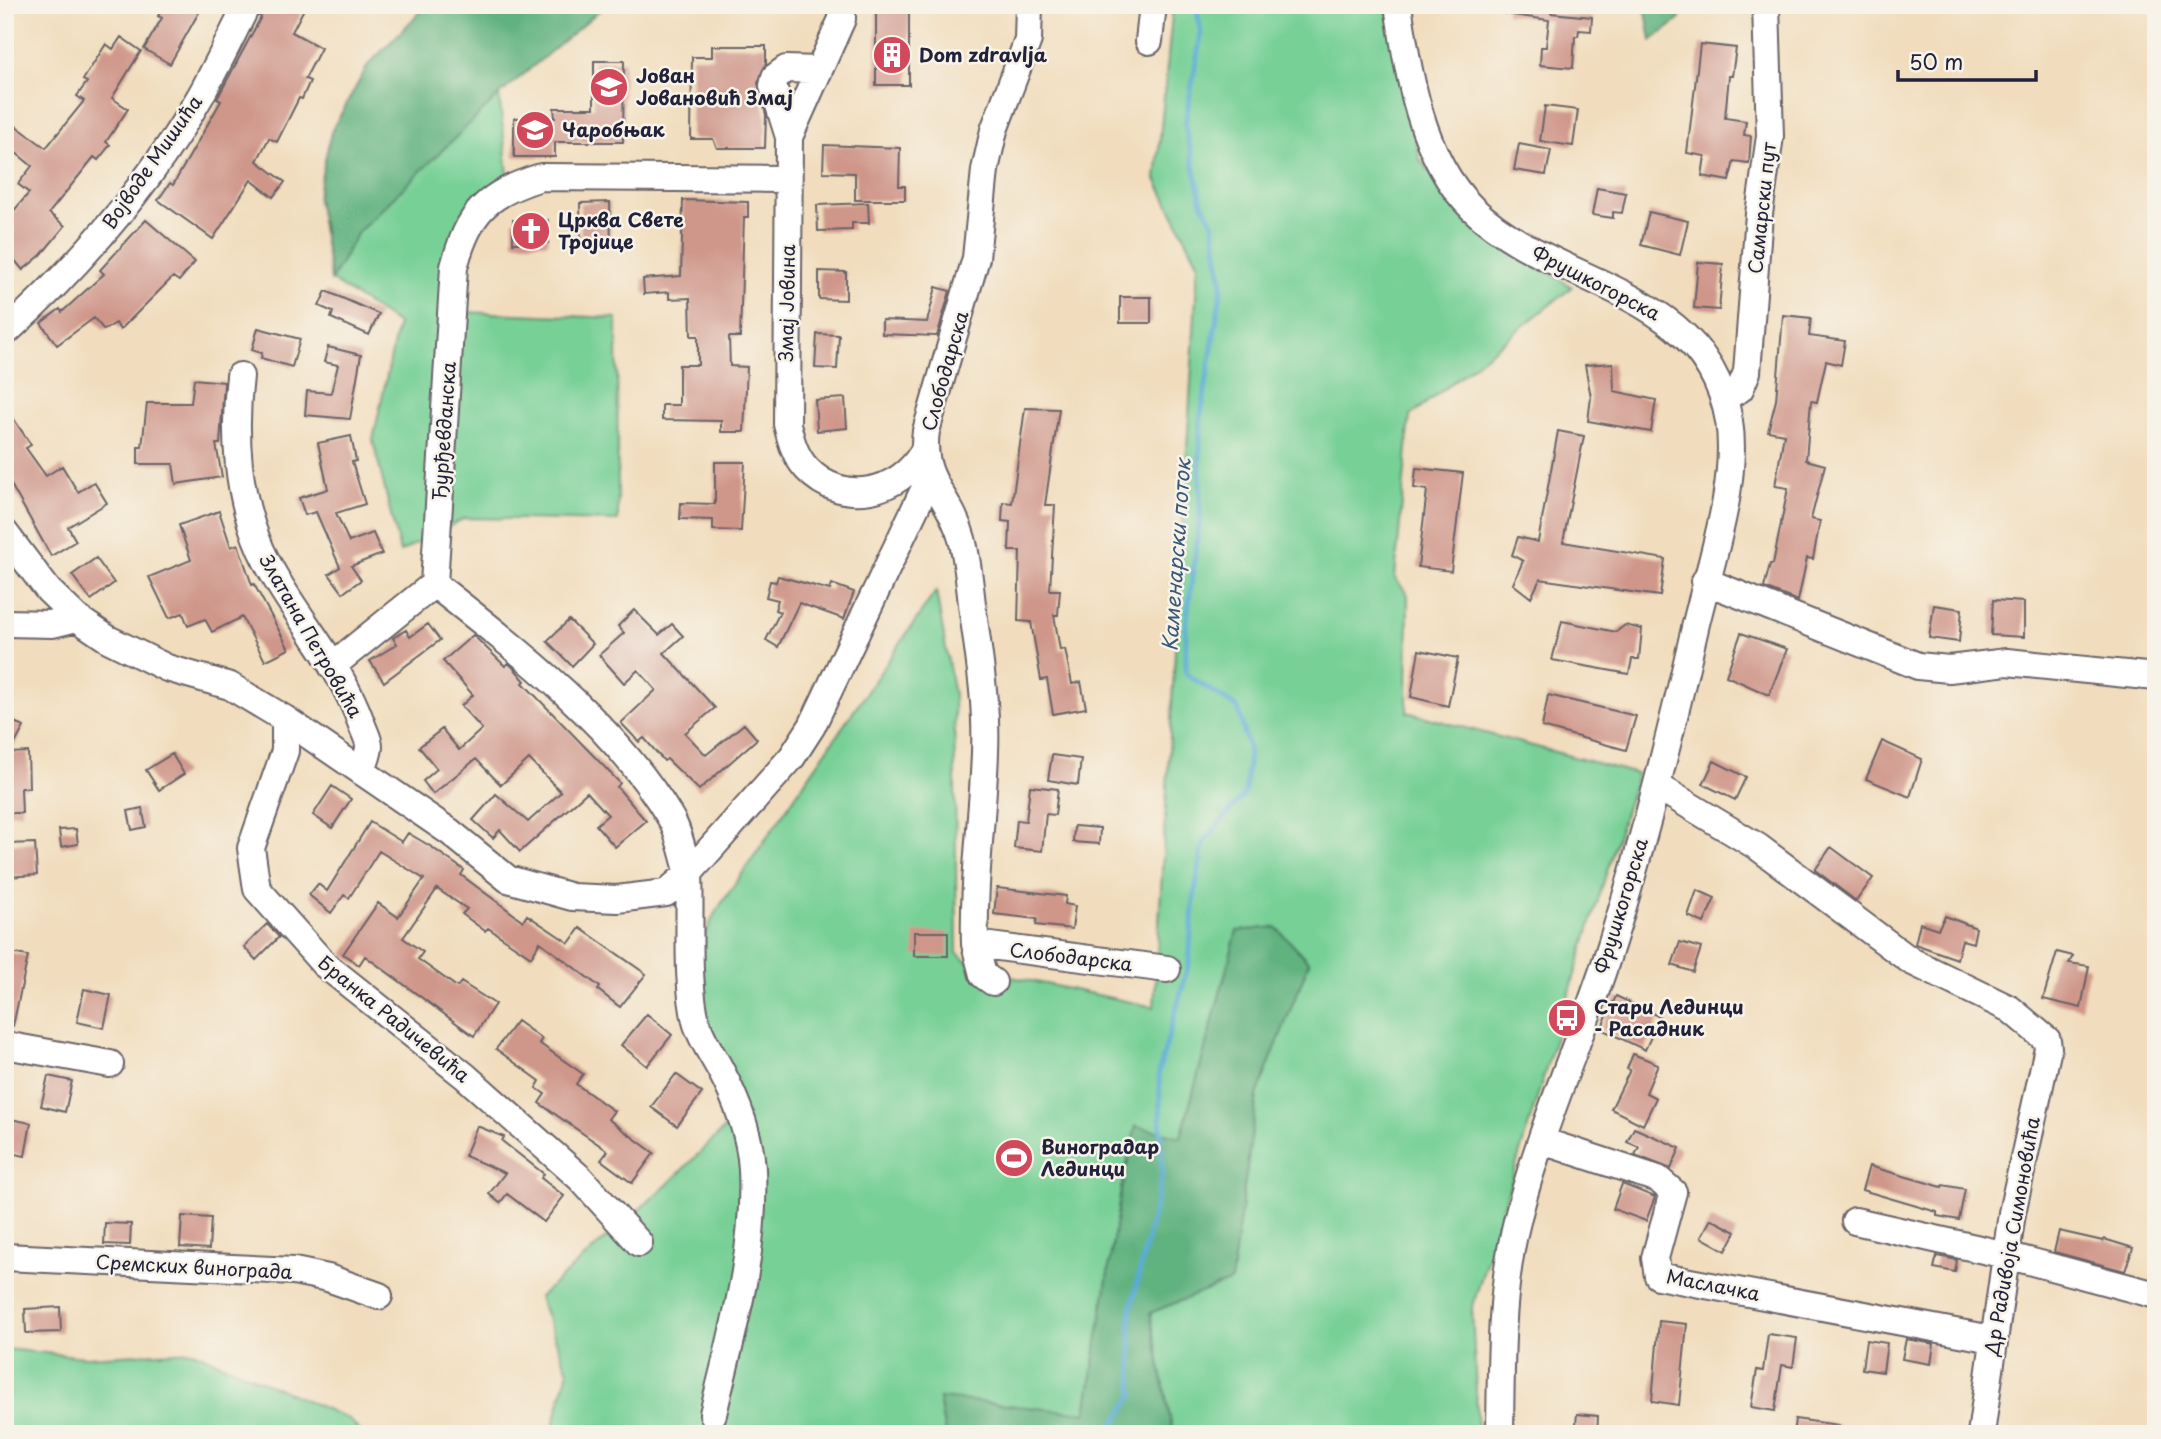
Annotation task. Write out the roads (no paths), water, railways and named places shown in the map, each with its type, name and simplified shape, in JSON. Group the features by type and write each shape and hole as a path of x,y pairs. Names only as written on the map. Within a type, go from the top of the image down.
{"street":[{"name":"Војводе Мишића","path":"5,333 46,296 125,208 200,97 247,5"},
{"name":"Змај Јовина","path":"842,5 842,19 789,137 787,424 793,449 807,470 828,484 852,492 878,490 901,480 914,468 926,464"},
{"name":"Слободарска","path":"993,982 983,975 975,944 974,913 985,753 983,687 962,539 926,464 976,258 985,170 994,130 1028,40 1029,5"},
{"path":"1149,41 1153,5"},
{"name":"Фрушкогорска","path":"1398,5 1423,123 1452,183 1469,206 1528,248 1661,315 1699,352 1723,398 1730,435 1727,479 1657,786 1605,964 1542,1141 1519,1216 1510,1259 1502,1329 1500,1434"},
{"name":"Самарски пут","path":"1723,398 1740,389 1747,372 1759,214 1770,136 1766,5"},
{"path":"789,137 776,98 775,76 786,69 819,69"},
{"name":"Ђурђевданска","path":"434,584 454,267 463,234 482,207 509,187 541,177 788,179"},
{"name":"Златана Петровића","path":"240,376 235,417 247,506 257,537 281,589 332,666 358,713 369,745 362,772"},
{"path":"5,533 48,590 76,618 108,639 155,662 230,686 285,719 450,832 508,879 572,897 617,899 666,893 689,873 792,757 812,726 926,464"},
{"path":"1705,581 1918,666 1949,669 1978,663 2031,664 2156,677"},
{"path":"332,666 434,584 541,668 638,772 672,820 689,873 691,987 696,1023 727,1082 744,1124 752,1167 750,1245 734,1336 713,1414"},
{"path":"5,623 53,624 76,618"},
{"name":"Бранка Радичевића","path":"285,719 285,751 251,848 257,889 324,964 465,1076 580,1178 639,1243"},
{"name":"Др Радивоја Симоновића","path":"1657,786 1758,847 1911,961 2010,1009 2047,1040 2048,1048 2006,1255 1992,1339 1981,1434"},
{"name":"Слободарска","path":"975,944 1167,969"},
{"path":"5,1045 110,1064"},
{"name":"Маслачка","path":"1542,1141 1658,1179 1674,1192 1655,1258 1658,1276 1992,1339"},
{"path":"1855,1221 2006,1255 2156,1296"},
{"name":"Сремских винограда","path":"5,1257 293,1271 328,1278 379,1296"}],"waterway":[{"name":"Каменарски поток","path":"1107,1434 1133,1396 1130,1313 1162,1176 1159,1071 1189,963 1193,906 1203,843 1245,793 1249,752 1238,708 1186,674 1186,626 1200,515 1200,422 1222,285 1213,223 1202,203 1185,124 1201,34 1196,5"}],"place":[{"name":"Dom zdravlja","path":"892,55"},
{"name":"Јован Јовановић Змај","path":"609,87"},
{"name":"Чаробњак","path":"535,130"},
{"name":"Црква Свете Тројице","path":"531,231"},
{"name":"Стари Лединци - Расадник","path":"1567,1018"},
{"name":"Виноградар Лединци","path":"1014,1158"}]}
